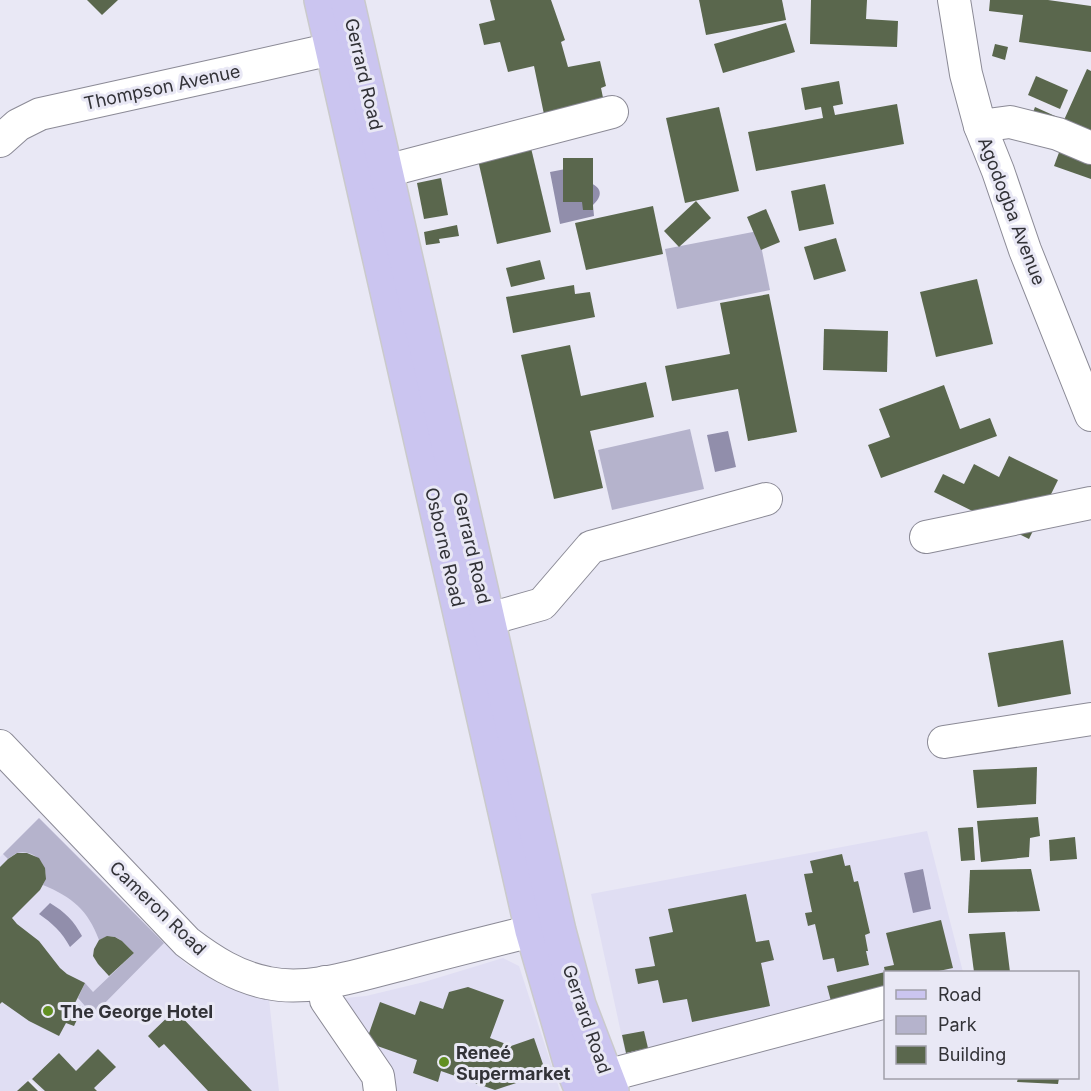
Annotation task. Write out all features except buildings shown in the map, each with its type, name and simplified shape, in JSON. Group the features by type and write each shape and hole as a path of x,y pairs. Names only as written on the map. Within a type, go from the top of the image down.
{"main road":[{"name":"Osborne Road","path":"321,0 532,931 570,1062 600,1086"},
{"name":"Gerrard Road","path":"347,0 559,931 600,1086"}],"street":[{"name":"Agodogba Avenue","path":"954,0 966,74 980,126 1025,250 1091,415"},
{"name":"Thompson Avenue","path":"6,124 40,114 332,48"},
{"path":"386,171 612,112"},
{"path":"980,126 1010,122 1058,134 1091,148"},
{"path":"489,619 542,604 591,547 766,499"},
{"path":"926,537 1091,503"},
{"path":"944,742 1091,719"},
{"name":"Cameron Road","path":"0,746 173,928 203,955 236,973 269,983 325,982 532,931"},
{"path":"325,982 326,1000 378,1076 380,1091"},
{"path":"600,1086 884,1002"}],"shaded area":[{"path":"581,166 585,181 597,187 600,193 593,205 594,216 560,224 550,172"},
{"path":"728,431 736,467 715,472 707,435"},
{"path":"39,818 186,964 223,986 269,999 279,1091 42,1091 30,1079 28,1081 36,1091 0,1091 0,857"},
{"path":"927,831 963,971 884,971 884,1010 629,1070 591,894"},
{"path":"923,869 931,909 913,913 904,873"},
{"path":"50,903 69,917 82,936 70,947 56,928 39,914"},
{"path":"503,958 519,966 560,1091 386,1091 334,999 366,996 424,982"}],"green space":[{"path":"758,231 770,290 677,309 665,249"},
{"path":"690,429 704,489 612,510 598,450"},
{"path":"39,818 164,943 93,1015 78,998 85,983 93,992 134,953 122,941 114,937 99,940 90,920 78,906 62,894 43,885 44,867 36,857 24,852 16,853 8,859 3,854"}],"place":[{"name":"The George Hotel","path":"48,1011"},
{"name":"Reneé Supermarket","path":"444,1062"}]}
